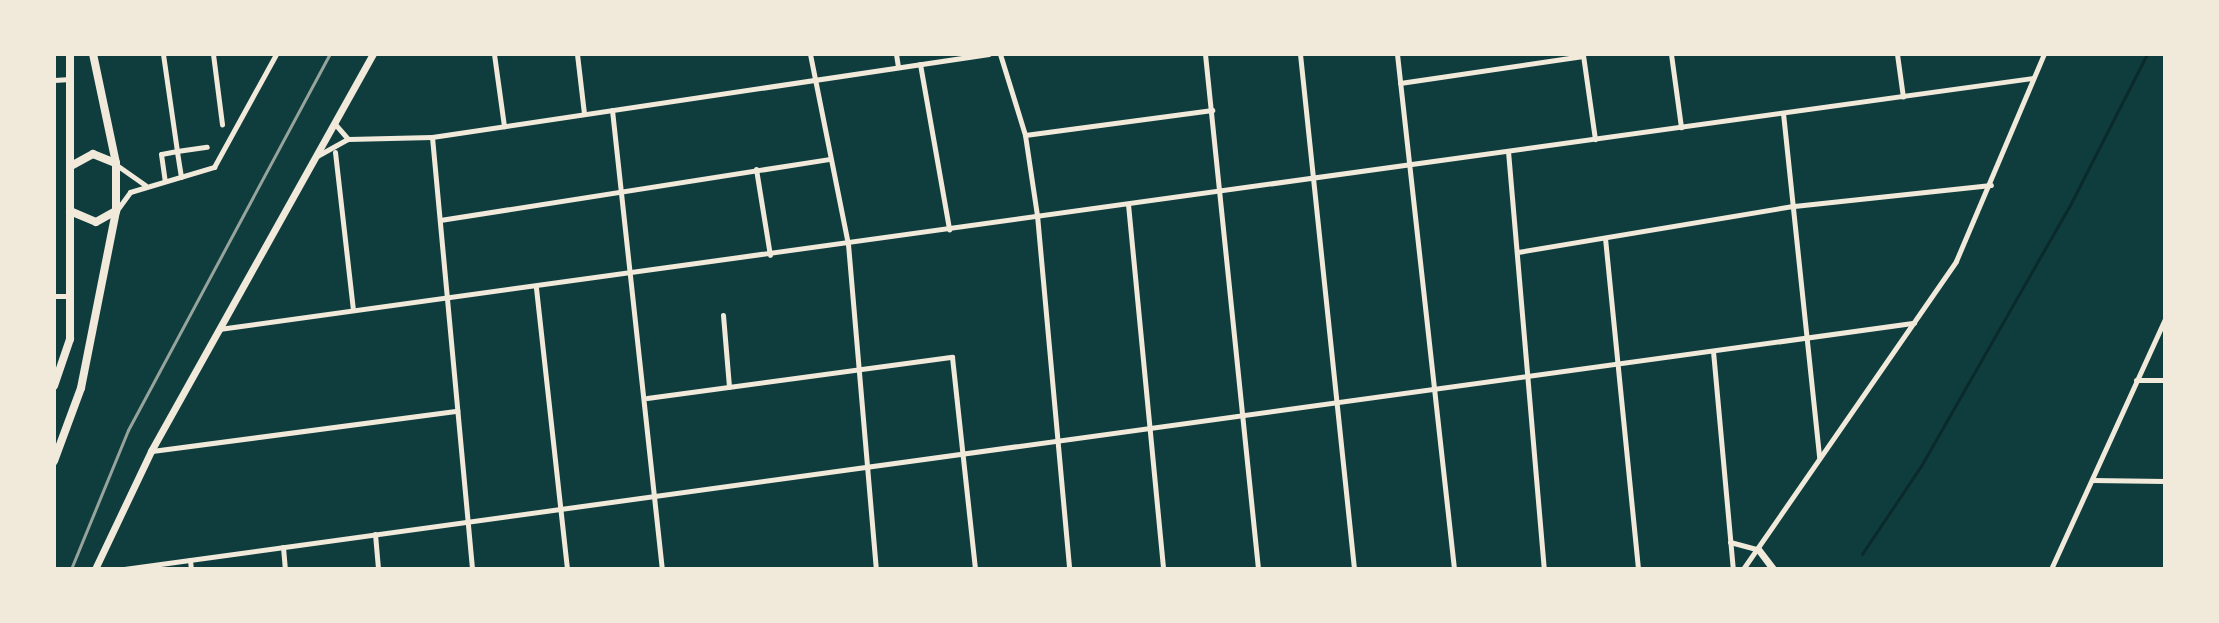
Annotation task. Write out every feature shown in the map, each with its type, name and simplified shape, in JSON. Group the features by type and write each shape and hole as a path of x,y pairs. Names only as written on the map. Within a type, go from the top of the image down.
{"main road":[{"path":"54,386 70,339 70,54"},
{"path":"54,461 81,388 116,211 116,163 93,54"},
{"path":"71,166 93,154 116,163"},
{"path":"70,211 96,222 116,211"}],"street":[{"path":"163,54 181,177"},
{"path":"213,54 222,124"},
{"path":"116,211 146,185 181,177 219,161 276,54"},
{"path":"95,569 151,451 373,54"},
{"path":"494,54 504,126"},
{"path":"577,54 584,114"},
{"path":"810,54 848,244 863,469 876,569"},
{"path":"896,54 898,67"},
{"path":"317,156 335,152 348,139 432,137 989,54"},
{"path":"1000,54 1025,135 1037,215 1069,569"},
{"path":"1205,54 1222,191 1258,569"},
{"path":"1300,54 1354,569"},
{"path":"1397,54 1430,390 1454,569"},
{"path":"1671,54 1681,127"},
{"path":"1897,54 1903,97"},
{"path":"1743,569 1956,261 1992,185 2044,54"},
{"path":"1400,83 1583,55 1595,139"},
{"path":"920,64 949,229"},
{"path":"218,329 634,274 1037,215 2032,78"},
{"path":"54,80 70,79"},
{"path":"612,110 634,274 662,569"},
{"path":"1025,135 1212,110"},
{"path":"1783,113 1819,459"},
{"path":"335,124 348,139"},
{"path":"432,137 472,569"},
{"path":"165,181 161,154 207,147"},
{"path":"1508,151 1530,376 1544,569"},
{"path":"335,152 353,310"},
{"path":"440,220 624,188 830,159"},
{"path":"116,163 146,185"},
{"path":"756,169 770,255"},
{"path":"1518,252 1794,206 1992,185"},
{"path":"1128,204 1163,569"},
{"path":"1605,238 1638,569"},
{"path":"536,287 567,569"},
{"path":"54,296 71,296"},
{"path":"723,315 729,387"},
{"path":"2051,569 2165,319"},
{"path":"124,569 1914,323"},
{"path":"1713,351 1733,569"},
{"path":"647,398 952,357 975,569"},
{"path":"2136,380 2165,380"},
{"path":"151,451 457,411"},
{"path":"2092,480 2165,481"},
{"path":"375,534 378,569"},
{"path":"1730,542 1758,549 1773,569"},
{"path":"283,547 285,569"},
{"path":"190,560 191,569"}],"waterway":[{"path":"1862,554 1921,466 2069,207 2147,54"}],"railway":[{"path":"71,569 128,430 330,54"}]}
